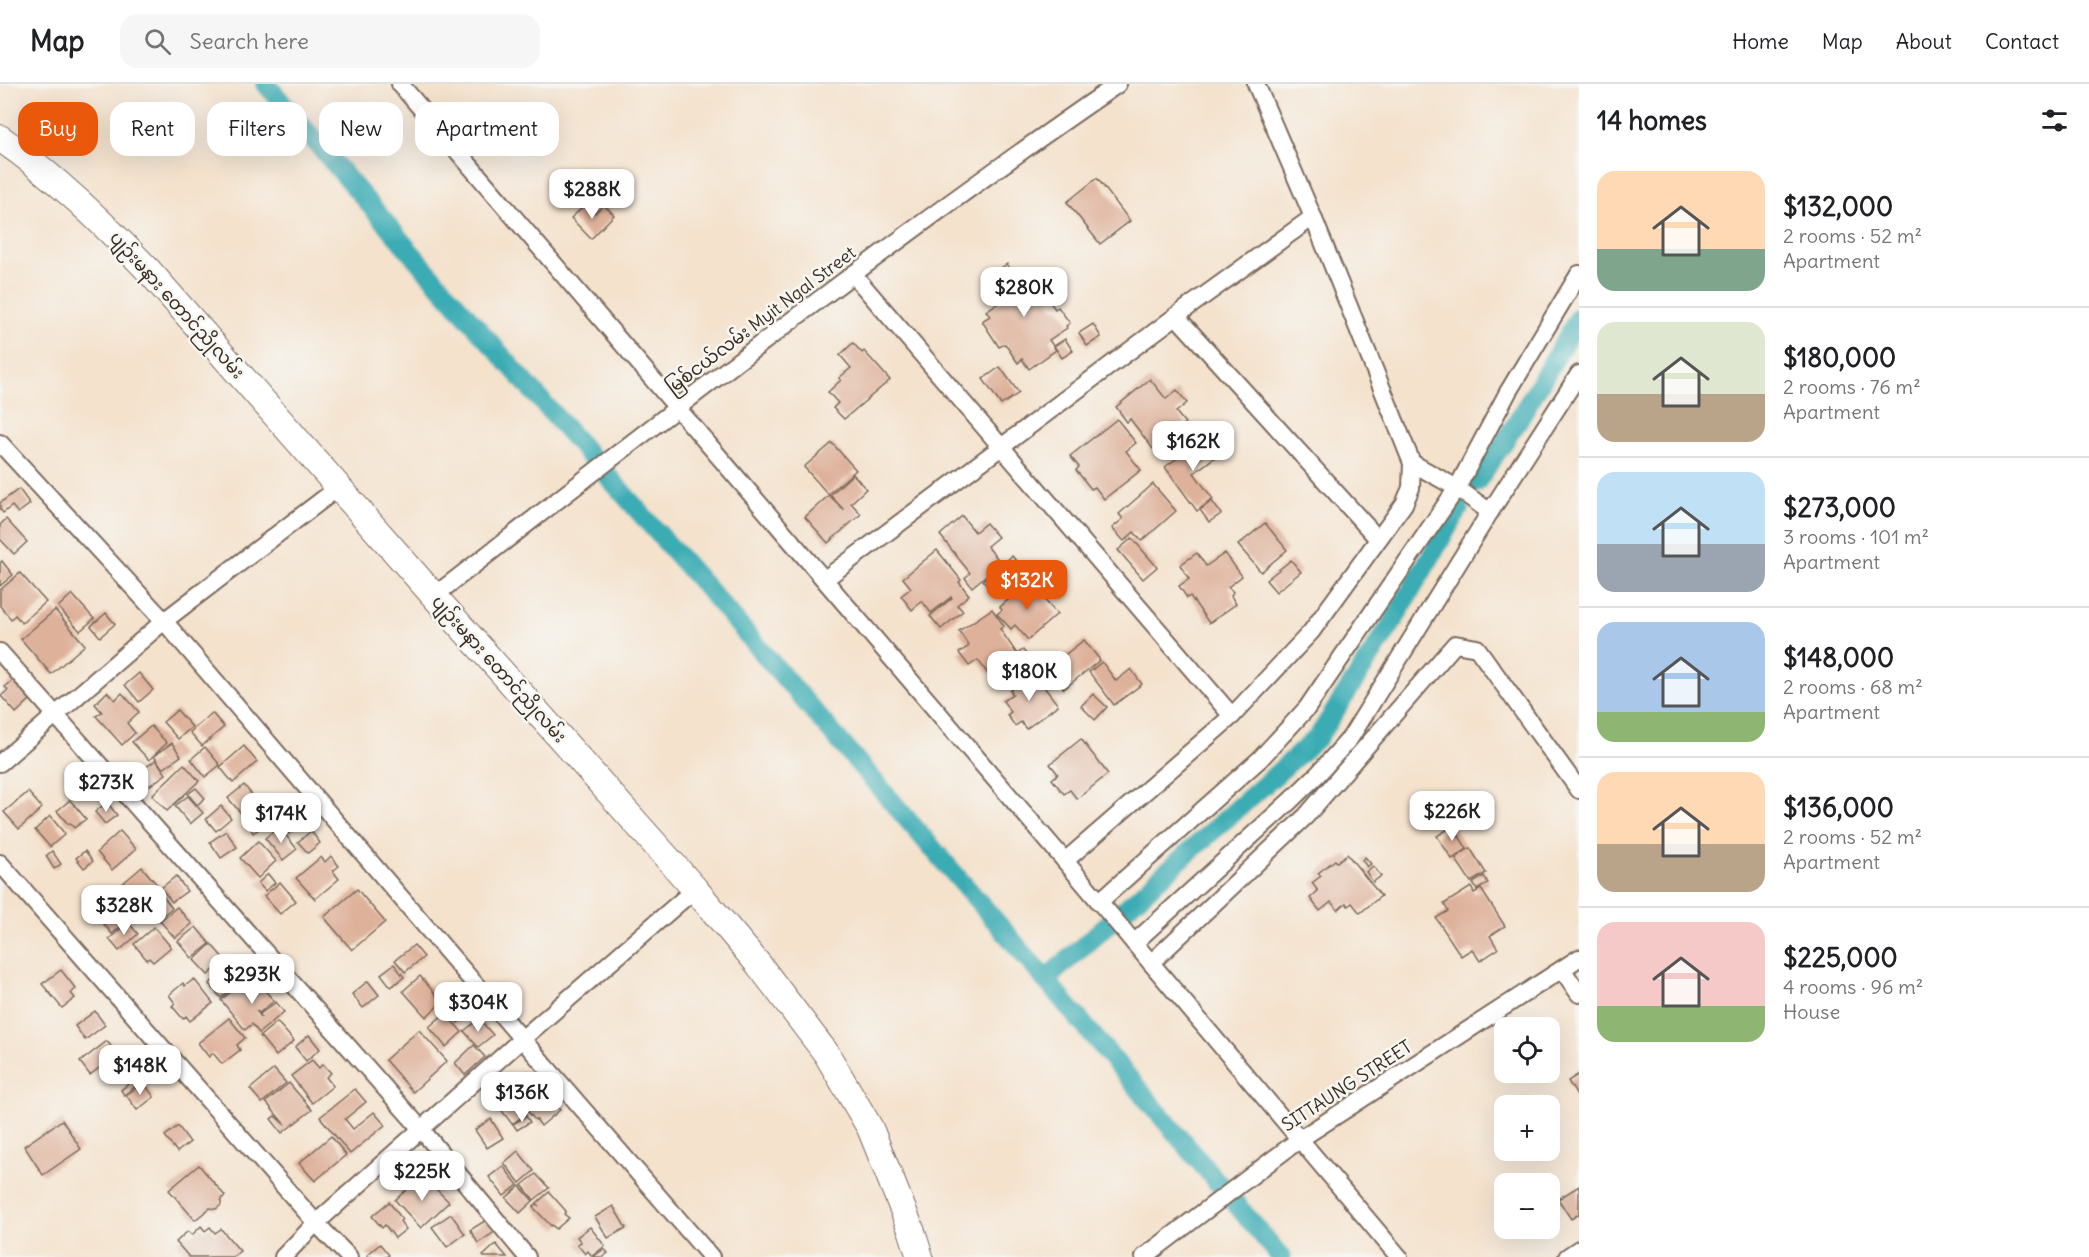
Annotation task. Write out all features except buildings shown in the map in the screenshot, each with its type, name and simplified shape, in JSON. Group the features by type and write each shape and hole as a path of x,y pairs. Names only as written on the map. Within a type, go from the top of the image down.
{"main road":[{"name":"ပျဉ်းမနား တောင်ညိုလမ်း","path":"0,138 40,168 107,228 149,271 695,889 759,965 826,1053 870,1128 920,1257"}],"street":[{"path":"400,84 825,579 1399,1257"},
{"name":"မြစ်ငယ်လမ်း Myit Ngal Street","path":"434,596 854,274 1118,84"},
{"path":"1065,861 1232,716 1311,632 1396,516 1407,496 1413,476 1412,463 1313,217 1256,84"},
{"path":"825,579 1176,316 1313,217"},
{"path":"854,274 1232,716"},
{"path":"1102,906 1260,759 1307,708 1457,488 1508,393 1579,274"},
{"path":"1176,316 1378,539"},
{"path":"1134,943 1290,801 1350,738 1490,512 1579,374"},
{"path":"0,443 164,621 711,1257"},
{"path":"1412,463 1457,488 1490,512"},
{"path":"0,764 164,621 339,487"},
{"path":"1151,963 1306,816 1455,644 1477,648 1579,790"},
{"path":"0,652 421,1129 527,1257"},
{"path":"0,863 316,1223 349,1257"},
{"path":"283,1257 316,1223 421,1129 695,889"},
{"name":"SITTAUNG STREET","path":"1144,1257 1300,1139 1579,958"},
{"path":"1563,969 1579,994"},
{"path":"1567,1257 1579,1249"}],"waterway":[{"path":"266,84 998,924 1281,1257"},
{"path":"1476,483 1516,424 1579,317"},
{"path":"1045,980 1318,737 1392,623 1459,508"}]}
